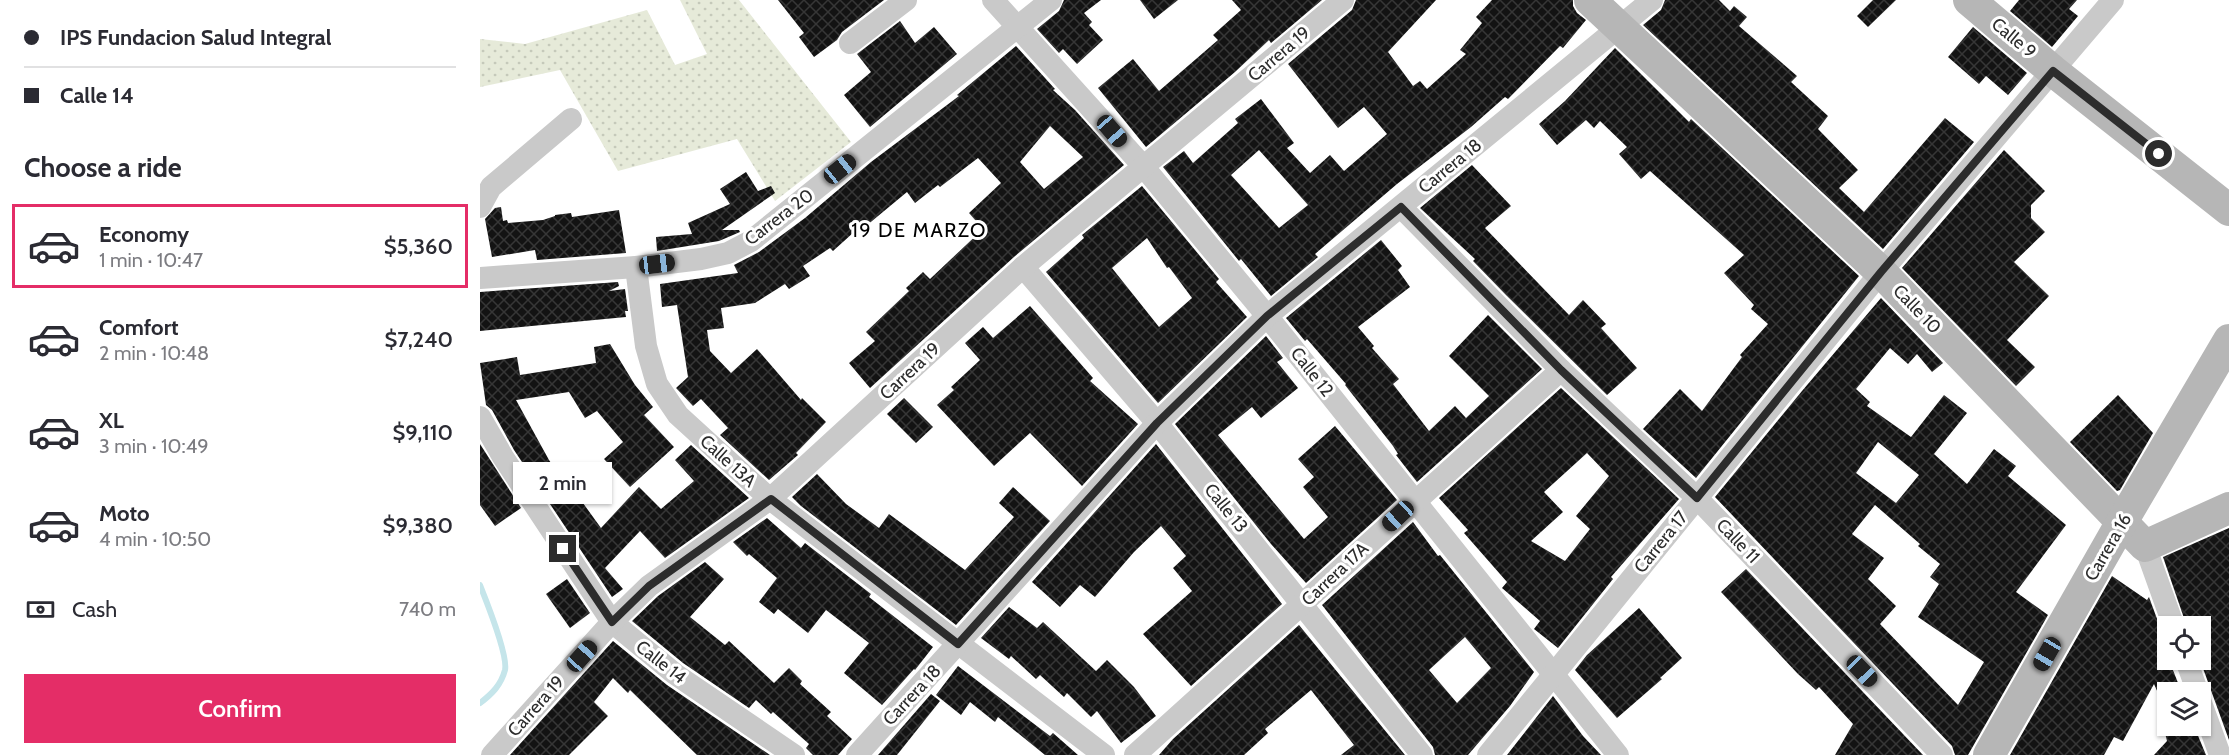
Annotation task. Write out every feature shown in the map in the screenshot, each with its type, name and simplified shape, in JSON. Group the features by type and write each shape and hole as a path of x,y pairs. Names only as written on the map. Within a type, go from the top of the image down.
{"main road":[{"name":"Calle 10","path":"1590,0 1881,272 2123,520 2145,546"},
{"name":"Calle 9","path":"1970,0 2053,71 2229,210"},
{"name":"Carrera 16","path":"1989,755 2229,340"},
{"path":"2145,546 2229,508"}],"street":[{"path":"850,43 906,0"},
{"name":"Calle 12","path":"993,0 1143,166 1267,316 1618,755"},
{"name":"Carrera 20","path":"480,278 636,267 701,259 728,253 751,241 1051,0"},
{"name":"Carrera 19","path":"492,755 612,622 649,586 771,499 1023,267 1343,0"},
{"name":"Carrera 18","path":"857,755 1157,423 1267,316 1652,0"},
{"name":"Carrera 17","path":"1488,755 1881,272 2113,0"},
{"path":"480,207 491,187 571,119"},
{"name":"Calle 11","path":"1401,207 1561,370 1697,498 1942,755"},
{"name":"Calle 13A","path":"636,267 646,346 657,384 678,415 771,499 1104,755"},
{"name":"Calle 13","path":"1023,267 1157,423 1422,755"},
{"name":"Carrera 17A","path":"1135,755 1561,370"},
{"name":"Calle 14","path":"480,417 503,457 612,622 675,674 794,755"},
{"name":"Calle 10","path":"2145,546 2170,616"},
{"path":"2211,730 2220,755"}],"green space":[{"path":"680,0 739,0 851,142 775,201 737,139 618,171 560,70 480,87 480,39 525,44 647,10 675,65 707,54"}],"building":[{"path":"778,0 884,0 814,57 799,37 804,33"},
{"path":"1064,0 1101,0 1084,13 1092,22 1089,25 1103,40 1077,64 1063,49 1059,53 1037,29 1059,11"},
{"path":"1140,0 1178,0 1154,19"},
{"path":"1232,0 1322,0 1271,43 1269,40 1235,72 1146,147 1098,88 1133,59 1159,91 1218,40 1213,35 1241,10"},
{"path":"1356,0 1436,0 1388,52 1413,86 1420,81 1427,89 1466,54 1460,50 1482,23 1476,17 1492,0 1573,0 1577,13 1586,20 1563,48 1560,46 1508,99 1505,97 1471,127 1397,184 1315,254 1318,257 1271,296 1241,259 1239,261 1163,167 1184,151 1193,163 1238,123 1235,119 1261,99 1294,143 1287,148 1310,173 1330,155 1344,171 1387,134 1364,107 1338,128 1288,64 1352,10","holes":["1259,150 1308,205 1279,228 1231,175"]},
{"path":"1665,0 1719,0 1730,11 1734,6 1747,17 1739,26 1797,76 1791,82 1828,116 1818,129 1858,170 1839,188 1864,212 1945,118 1974,142 1883,249 1643,25 1661,10"},
{"path":"1873,0 1896,0 1868,27 1857,16"},
{"path":"2019,0 2077,0 2069,9 2078,16 2052,47 2010,11"},
{"path":"900,21 915,43 934,27 957,54 870,127 844,95 871,72 857,54"},
{"path":"1973,27 2027,73 2008,95 1986,76 1979,84 1948,57"},
{"path":"1016,46 1055,89 1053,90 1075,110 1124,165 1014,257 870,388 849,363 875,341 866,332 909,291 906,288 923,272 930,279 983,229 969,213 1001,183 978,158 915,203 907,192 866,226 864,223 833,251 830,248 803,266 810,276 789,289 785,284 755,303 721,308 724,328 707,330 710,351 731,373 757,349 801,400 802,398 826,422 796,453 798,455 769,480 720,435 728,428 701,399 693,406 676,388 688,377 677,305 662,307 660,284 738,273 734,265 759,252 805,218 871,162 959,96 957,95","holes":["1050,126 1083,157 1044,189 1020,162"]},
{"path":"1615,48 1689,122 1691,119 1859,276 1696,478 1643,429 1680,389 1702,411 1742,357 1740,355 1768,324 1751,309 1754,305 1724,273 1744,255 1650,171 1641,179 1619,154 1627,147 1600,121 1594,128 1586,120 1557,145 1539,124 1565,101"},
{"path":"2004,150 2045,191 2031,205 2031,218 2045,232 2014,262 2049,296 2007,340 2035,367 2016,386 1902,268"},
{"path":"1472,165 1511,206 1485,228 1569,315 1583,300 1606,324 1601,328 1637,368 1607,395 1473,261 1475,259 1420,208"},
{"path":"746,172 758,191 771,186 775,193 722,230 739,230 740,232 719,241 657,251 656,237 692,234 688,223 730,204 720,189"},
{"path":"1142,186 1219,279 1216,282 1247,317 1158,403 1046,272 1084,238 1082,235","holes":["1147,238 1167,268 1169,267 1192,298 1159,327 1112,268"]},
{"path":"501,207 503,221 507,220 508,223 543,220 555,215 571,213 572,217 619,210 626,253 537,260 535,250 492,257 485,219 495,208"},
{"path":"1381,240 1402,266 1398,270 1410,287 1358,327 1374,346 1372,348 1399,379 1393,384 1429,431 1455,406 1466,418 1489,396 1449,356 1488,315 1542,369 1417,482 1346,384 1286,318"},
{"path":"618,282 619,286 609,291 625,289 628,311 625,311 626,317 480,331 480,292"},
{"path":"1881,298 1943,363 1932,372 1917,354 1908,364 1890,348 1856,389 1870,402 1867,406 1911,437 1944,395 1967,413 1934,454 1967,484 1994,449 2016,466 2008,476 2066,525 2016,592 2048,615 1968,755 1955,755 1952,746 1715,497","holes":["1878,442 1919,475 1896,503 1856,473","1875,505 1940,564 1930,577 1939,584 1918,617 1984,662 1958,705 1880,624 1896,606 1868,579 1884,558 1852,534"]},
{"path":"1030,306 1093,378 1090,381 1138,424 1082,486 1030,433 994,466 937,405 954,390 951,387 980,360 965,343 983,327 993,338"},
{"path":"1266,336 1283,358 1277,362 1298,388 1261,418 1252,407 1218,435 1304,539 1328,517 1303,487 1314,477 1298,459 1335,426 1397,500 1306,583 1271,544 1175,424"},
{"path":"610,344 635,385 653,407 644,415 674,447 630,487 604,459 623,442 597,411 585,418 569,392 516,400 549,460 572,495 575,492 601,528 639,487 661,509 694,481 675,460 691,445 749,498 665,558 640,531 605,568 623,589 612,597 514,450 492,410 486,405 480,363 517,357 520,375 596,363 594,347"},
{"path":"1561,388 1679,499 1611,577 1613,579 1558,648 1534,629 1540,621 1502,588 1507,582 1464,533 1468,530 1439,498","holes":["1587,453 1609,476 1576,516 1590,529 1565,561 1531,541 1563,512 1544,492"]},
{"path":"2118,395 2153,433 2120,490 2117,491 2070,442"},
{"path":"904,398 933,427 916,443 887,414"},
{"path":"480,444 521,508 495,526 480,505"},
{"path":"1156,444 1282,604 1191,686 1143,634 1192,591 1173,568 1186,556 1161,526 1134,552 1095,597 1080,585 1060,607 1032,582"},
{"path":"817,474 846,504 879,528 889,514 965,570 1014,517 999,503 1013,487 1050,521 956,625 792,497"},
{"path":"767,518 801,548 805,543 871,594 869,597 933,647 882,705 844,673 869,643 826,610 808,633 778,609 774,614 759,602 777,578 749,554 747,556 733,542"},
{"path":"1413,522 1438,556 1440,555 1534,672 1510,706 1468,755 1435,755 1433,747 1322,605","holes":["1465,637 1491,668 1457,703 1429,670"]},
{"path":"2229,528 2229,740 2211,690 2211,682 2208,682 2204,670 2211,670 2211,616 2183,616 2163,557"},
{"path":"705,562 724,579 690,617 725,645 729,641 774,683 789,668 802,681 800,684 831,712 827,716 852,739 838,755 813,755 806,748 809,744 773,712 771,714 756,700 749,708 683,663 632,621 658,596"},
{"path":"1746,569 1923,755 1835,755 1853,724 1819,687 1816,690 1798,674 1721,592"},
{"path":"2112,576 2147,600 2149,597 2157,619 2157,670 2173,670 2178,682 2157,682 2157,691 2154,684 2123,741 2114,737 2104,755 2010,755"},
{"path":"567,579 590,613 570,628 546,594"},
{"path":"1009,607 1037,628 1043,622 1096,671 1107,660 1134,687 1156,716 1121,743 1097,711 1091,717 1067,693 1064,697 1040,675 1036,679 1011,656 1009,659 981,638"},
{"path":"1639,608 1682,658 1660,678 1662,679 1617,718 1575,670 1587,655"},
{"path":"1299,625 1405,755 1341,755 1354,745 1311,690 1265,729 1268,733 1244,755 1159,755 1173,739"},
{"path":"613,641 667,685 770,755 697,755 630,690 628,693 613,678 594,702 608,716 569,755 510,755"},
{"path":"958,666 1050,736 1053,733 1078,755 1045,755 998,717 995,722 970,702 961,715 936,695"},
{"path":"931,694 940,701 897,755 878,755"},
{"path":"1553,696 1583,736 1601,755 1507,755"},
{"path":"2166,736 2198,736 2206,755 2154,755 2167,741"}],"waterway":[{"path":"480,585 496,628 505,663 505,670 498,685 480,703"}],"district":[{"name":"19 DE MARZO","path":"919,230"}],"route":[{"path":"563,549 612,622 649,586 771,499 958,644 1157,423 1267,316 1401,207 1561,370 1697,498 1881,272 2053,71 2159,154"}]}
